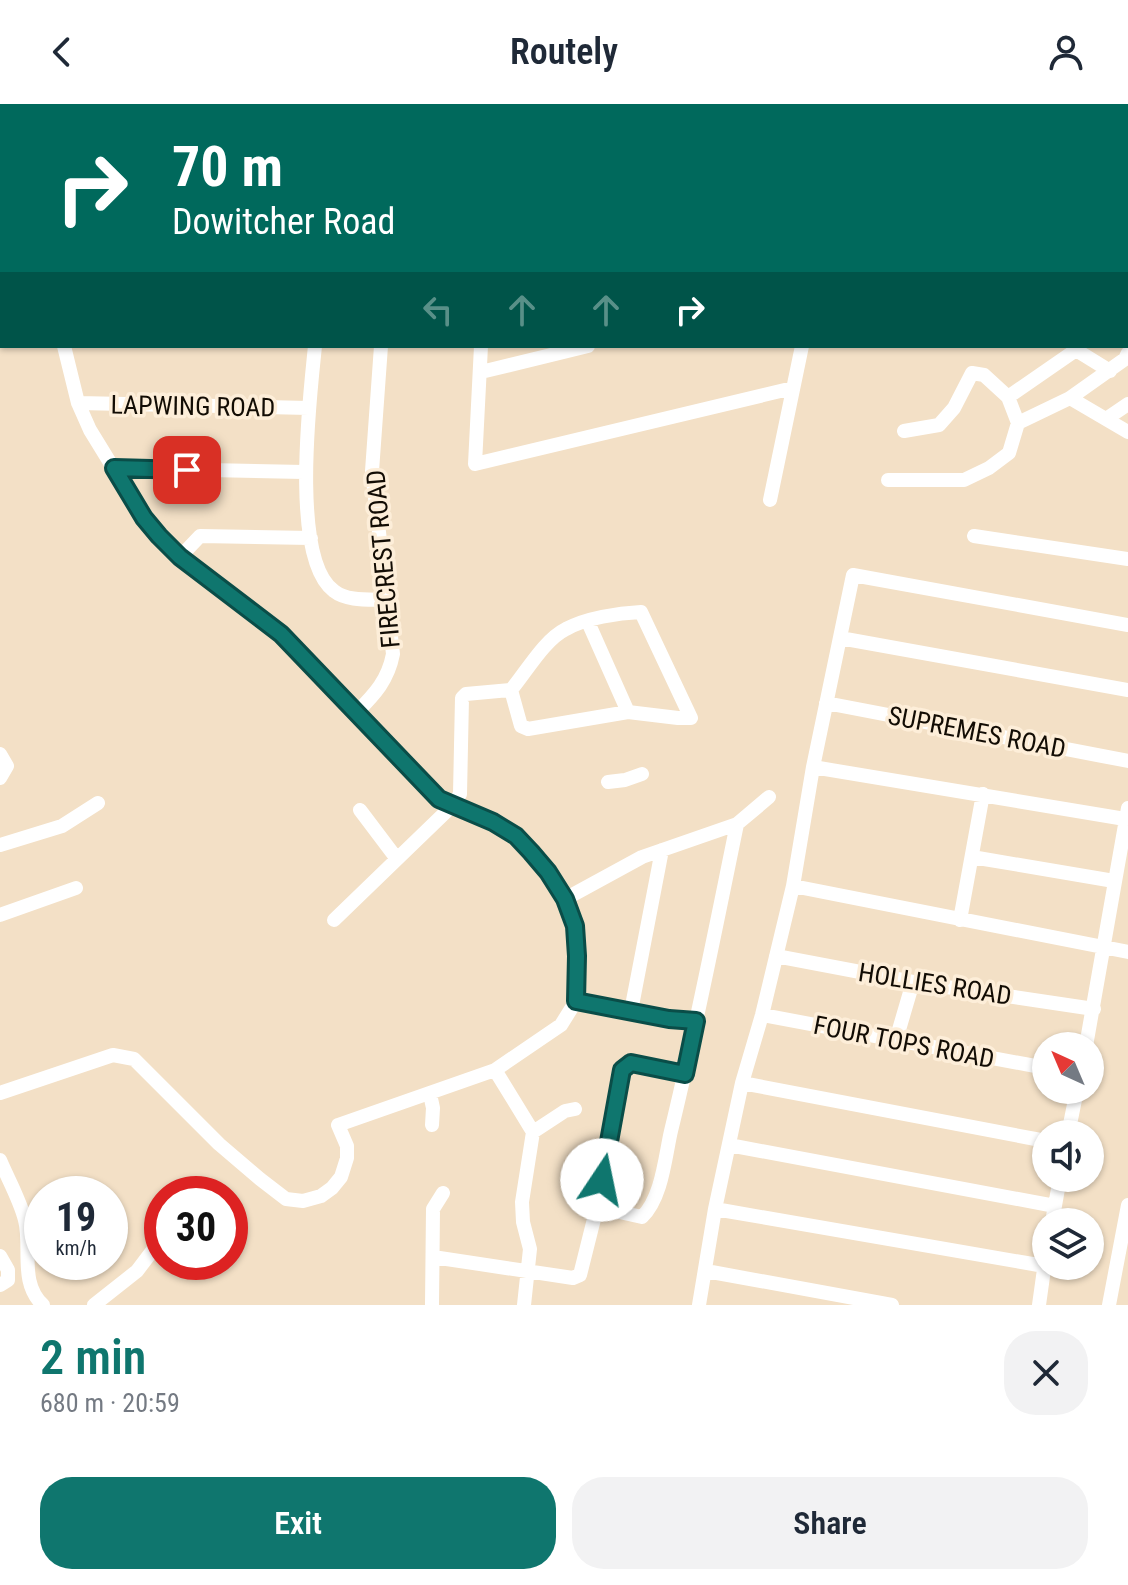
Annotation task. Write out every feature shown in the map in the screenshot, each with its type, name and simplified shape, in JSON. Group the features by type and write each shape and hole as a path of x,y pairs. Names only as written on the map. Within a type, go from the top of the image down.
{"street":[{"path":"0,1093 94,1053 134,1059 219,1144 286,1199 303,1201 321,1196 341,1177 347,1146 338,1125 495,1070 561,1025 576,1001 575,926 565,899 548,872 516,836 493,822 439,799 281,634 180,557 144,518 90,430 78,403 64,348"},
{"path":"315,348 304,472 317,566 333,591 348,598 388,600"},
{"name":"FIRECREST ROAD","path":"357,712 381,687 390,670 393,654 372,471 381,348"},
{"path":"481,348 475,464 793,388"},
{"path":"481,372 580,348"},
{"path":"770,500 802,348"},
{"path":"1008,397 1077,348 1110,371"},
{"path":"1018,423 1070,398 1110,371 1128,353"},
{"path":"888,480 964,480 989,468 1009,453 1018,423 1008,397 984,375 972,373 954,408 939,425 904,431"},
{"path":"1070,398 1128,432"},
{"name":"LAPWING ROAD","path":"78,403 309,408"},
{"path":"1106,419 1128,404"},
{"path":"114,468 304,472"},
{"path":"180,557 200,536 311,538"},
{"path":"974,536 1128,559"},
{"path":"699,1305 715,1209 742,1083 793,886 813,767 853,575 1128,625"},
{"path":"334,920 453,805 460,794 462,698 466,694 511,690 550,643 566,629 641,612 691,718 628,712 528,729 521,726 511,690"},
{"path":"588,622 628,712"},
{"path":"840,638 1128,690"},
{"name":"SUPREMES ROAD","path":"826,703 1128,761"},
{"path":"0,754 7,766 0,778"},
{"path":"813,767 1127,814 1089,1032"},
{"path":"608,782 642,774"},
{"path":"960,920 983,794"},
{"path":"565,899 617,868 737,824 769,797"},
{"path":"0,845 62,826 98,803"},
{"path":"360,810 397,859"},
{"path":"597,1207 642,1217 648,1212 657,1189 685,1074 737,824"},
{"path":"631,1011 662,850"},
{"path":"972,857 1114,881"},
{"path":"793,886 1128,952"},
{"path":"0,915 76,888"},
{"name":"HOLLIES ROAD","path":"776,956 913,982 1094,1009"},
{"path":"896,1040 913,982"},
{"path":"576,1001 696,1021"},
{"name":"FOUR TOPS ROAD","path":"762,1015 1032,1065"},
{"path":"433,1257 573,1278 580,1275 597,1207 622,1070 631,1063 685,1074"},
{"path":"495,1070 533,1132 522,1202 530,1249 530,1272 524,1305"},
{"path":"742,1083 1032,1138"},
{"path":"430,1094 432,1125"},
{"path":"533,1132 565,1111 575,1109"},
{"path":"729,1145 1055,1206 1058,1192"},
{"path":"0,1160 25,1220 30,1286 35,1298 43,1305"},
{"path":"432,1305 433,1209 443,1193"},
{"path":"1109,1305 1128,1205"},
{"path":"715,1209 1032,1259"},
{"path":"0,1256 8,1270 4,1283"},
{"path":"94,1305 137,1271 144,1262"},
{"path":"706,1271 892,1305"},
{"path":"1039,1305 1042,1280"}],"route":[{"path":"187,470 114,468 144,518 159,536 180,557 281,634 439,799 493,822 516,836 531,852 565,899 575,926 576,1001 669,1019 696,1021 685,1074 631,1063 622,1070 602,1180"}]}
